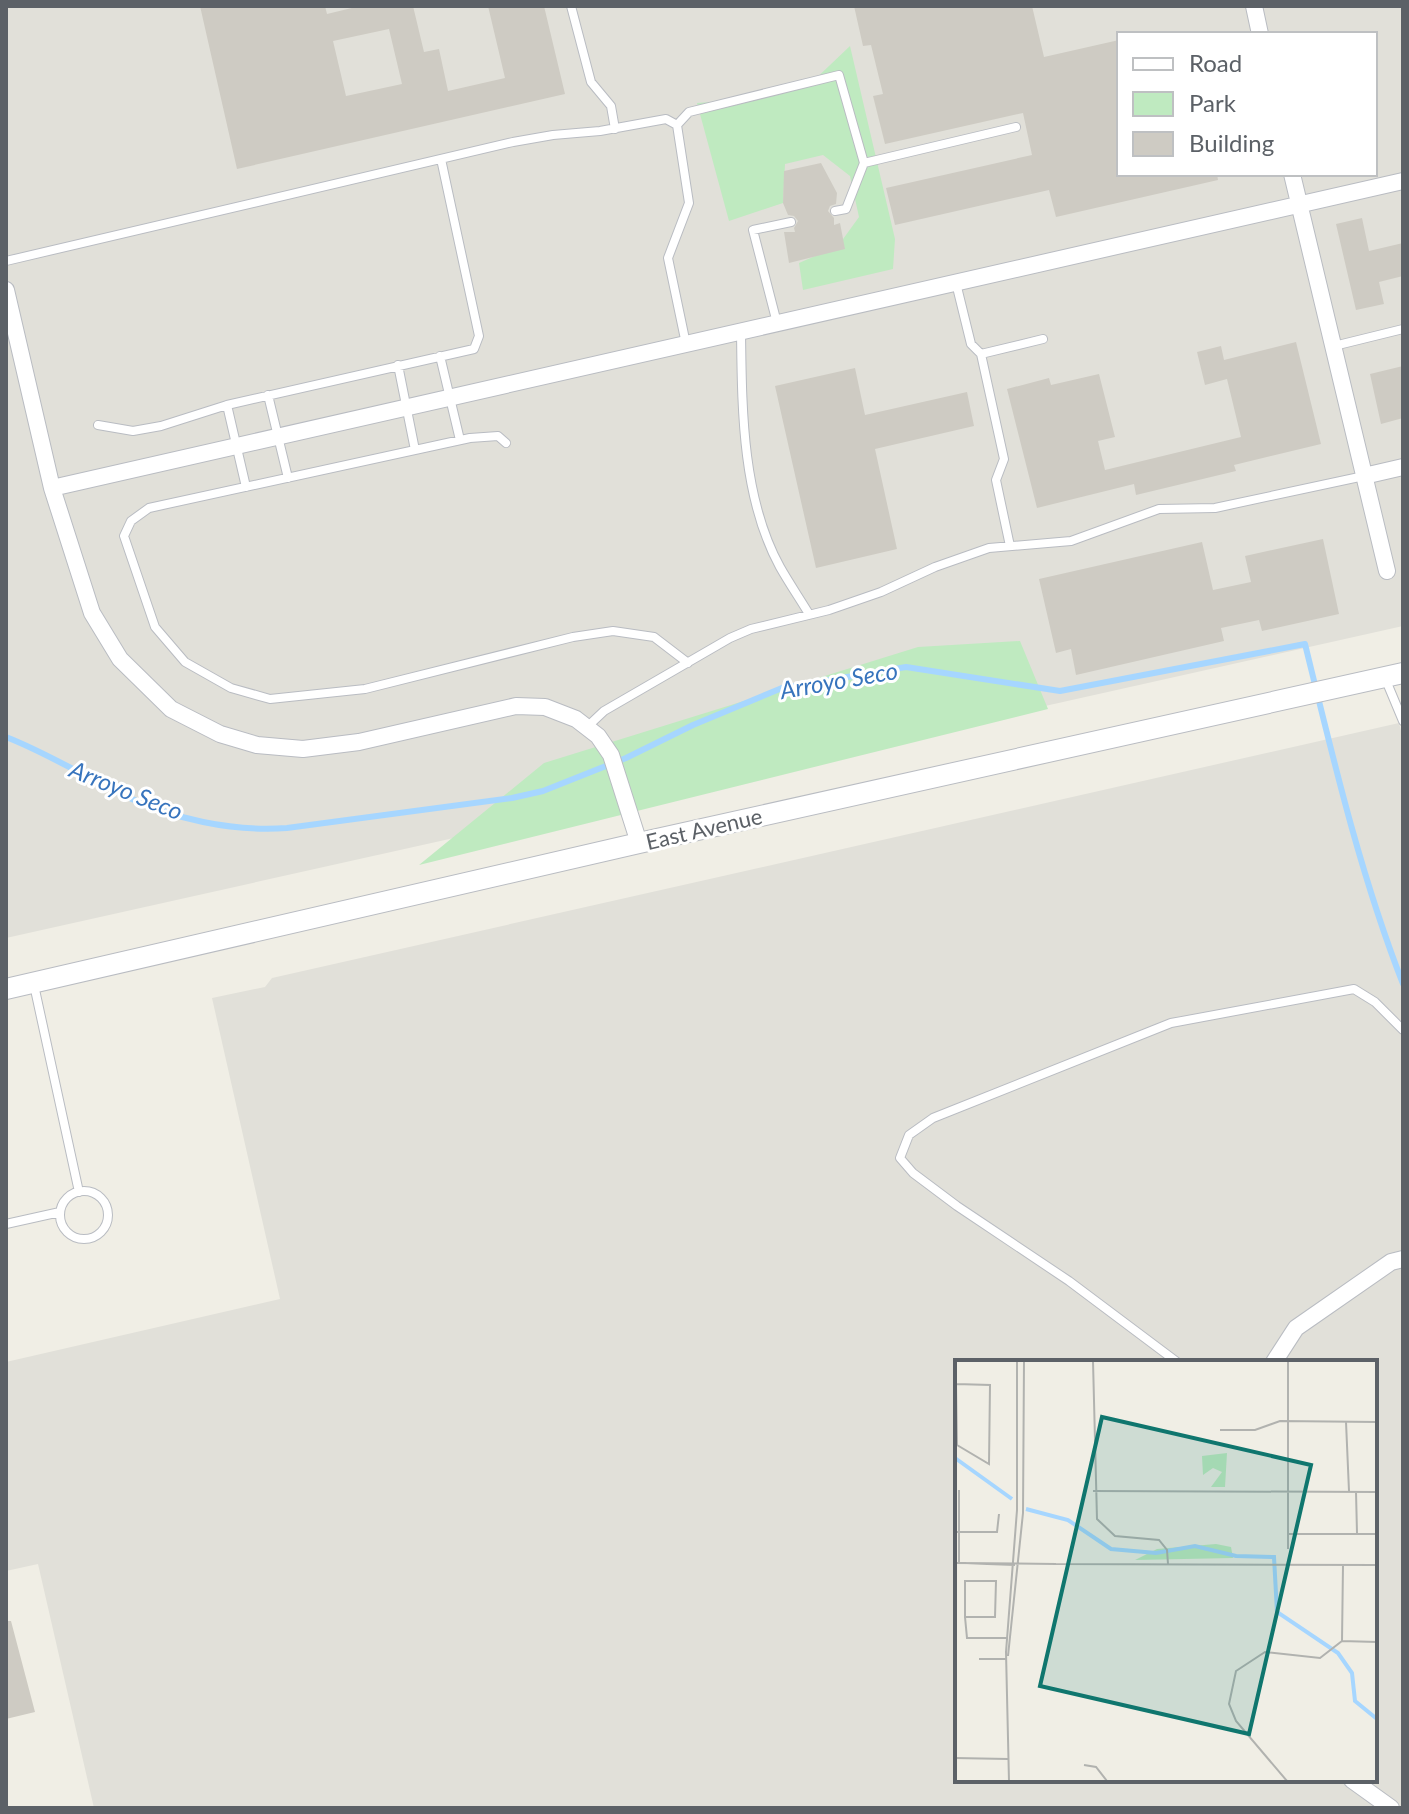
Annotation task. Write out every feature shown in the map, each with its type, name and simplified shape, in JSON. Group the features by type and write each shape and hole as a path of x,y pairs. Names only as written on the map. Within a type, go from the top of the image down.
{"street":[{"path":"1254,6 1260,32"},
{"path":"1292,176 1387,571"},
{"path":"52,488 1403,181"},
{"path":"6,290 52,488 92,613 120,659 171,709 220,734 257,745 303,749 359,742 516,706 545,707 576,719 598,736 611,755 639,843"},
{"path":"1364,476 1403,467"},
{"name":"East Avenue","path":"6,989 639,843 1394,675"},
{"path":"1275,1360 1296,1328 1391,1262 1403,1259"},
{"path":"1355,1782 1391,1808"}],"lane":[{"path":"571,6 591,82 611,106 615,129"},
{"path":"677,125 689,112 839,75 864,163 846,209 835,211"},
{"path":"6,261 553,135 615,129 666,119 677,125"},
{"path":"677,125 689,203 668,258 686,344"},
{"path":"864,163 1016,127"},
{"path":"98,425 141,430 268,395 474,349 479,336 441,159"},
{"path":"777,324 753,230 791,222"},
{"path":"956,283 971,344 981,354 1004,459 996,480 1010,546"},
{"path":"1333,346 1403,329"},
{"path":"741,332 742,424 758,509 779,565 809,614"},
{"path":"981,354 1043,339"},
{"path":"440,356 460,440"},
{"path":"398,365 409,407 415,450"},
{"path":"268,395 288,478"},
{"path":"227,405 246,487"},
{"path":"506,443 498,436 460,440 149,508 131,521 124,536 155,627 185,662 231,688 270,699 365,689 573,637 613,631 654,637 688,663"},
{"path":"586,727 604,711 730,638 751,629 881,592 935,567 989,548 1071,541 1159,509 1215,508 1364,476"},
{"path":"1394,675 1403,721"},
{"path":"33,982 79,1192"},
{"path":"1174,1360 1069,1281 913,1173 900,1158 909,1135 933,1118 1171,1023 1199,1016 1354,989 1375,1002 1403,1030"},
{"path":"79,1192 95,1193 106,1204 107,1220 99,1233 84,1238 69,1233 60,1212 66,1199 79,1192"},
{"path":"6,1224 60,1212"}],"shaded area":[{"path":"6,6 1403,6 1403,626 6,938"},
{"path":"1399,723 1403,739 1403,1808 94,1808 38,1564 6,1571 6,1362 280,1299 212,998 265,987 272,978"}],"green space":[{"path":"850,46 895,239 893,269 803,290 799,263 838,246 859,217 850,176 823,155 785,164 783,203 729,221 697,103 744,100 809,85"},
{"path":"1020,641 1048,709 419,865 544,763 918,647"}],"building":[{"path":"200,6 325,6 327,14 360,6 413,6 424,52 439,49 448,91 505,78 488,6 544,6 565,94 237,169","holes":["389,29 402,84 346,96 333,41"]},
{"path":"854,6 1032,6 1044,57 1117,40 1117,176 1217,176 1218,180 1056,217 1049,190 895,225 886,188 1032,155 1023,113 885,144 873,96 883,94 871,45 863,46"},
{"path":"821,163 837,193 836,204 830,206 828,211 834,218 834,225 840,223 845,249 789,263 784,232 795,232 798,221 788,215 783,203 784,171"},
{"path":"1362,218 1369,251 1403,243 1403,276 1379,282 1384,304 1356,310 1336,224"},
{"path":"1296,342 1321,444 1234,465 1236,471 1136,495 1134,484 1037,508 1007,389 1049,378 1051,385 1099,374 1115,437 1098,441 1105,470 1241,437 1227,379 1205,385 1197,352 1221,346 1224,360"},
{"path":"1403,366 1403,418 1381,424 1370,374"},
{"path":"855,368 865,415 967,392 974,426 875,449 897,549 816,568 775,386"},
{"path":"1323,539 1339,614 1262,631 1259,620 1221,628 1224,641 1076,675 1071,649 1056,653 1039,579 1202,542 1213,590 1251,582 1245,556"},
{"path":"6,1621 11,1621 35,1712 6,1719"}],"waterway":[{"name":"Arroyo Seco","path":"6,737 162,811 224,826 287,828 512,798 543,791 626,758 693,725 782,688 906,667 1060,691 1305,644 1360,858 1403,984"}]}
